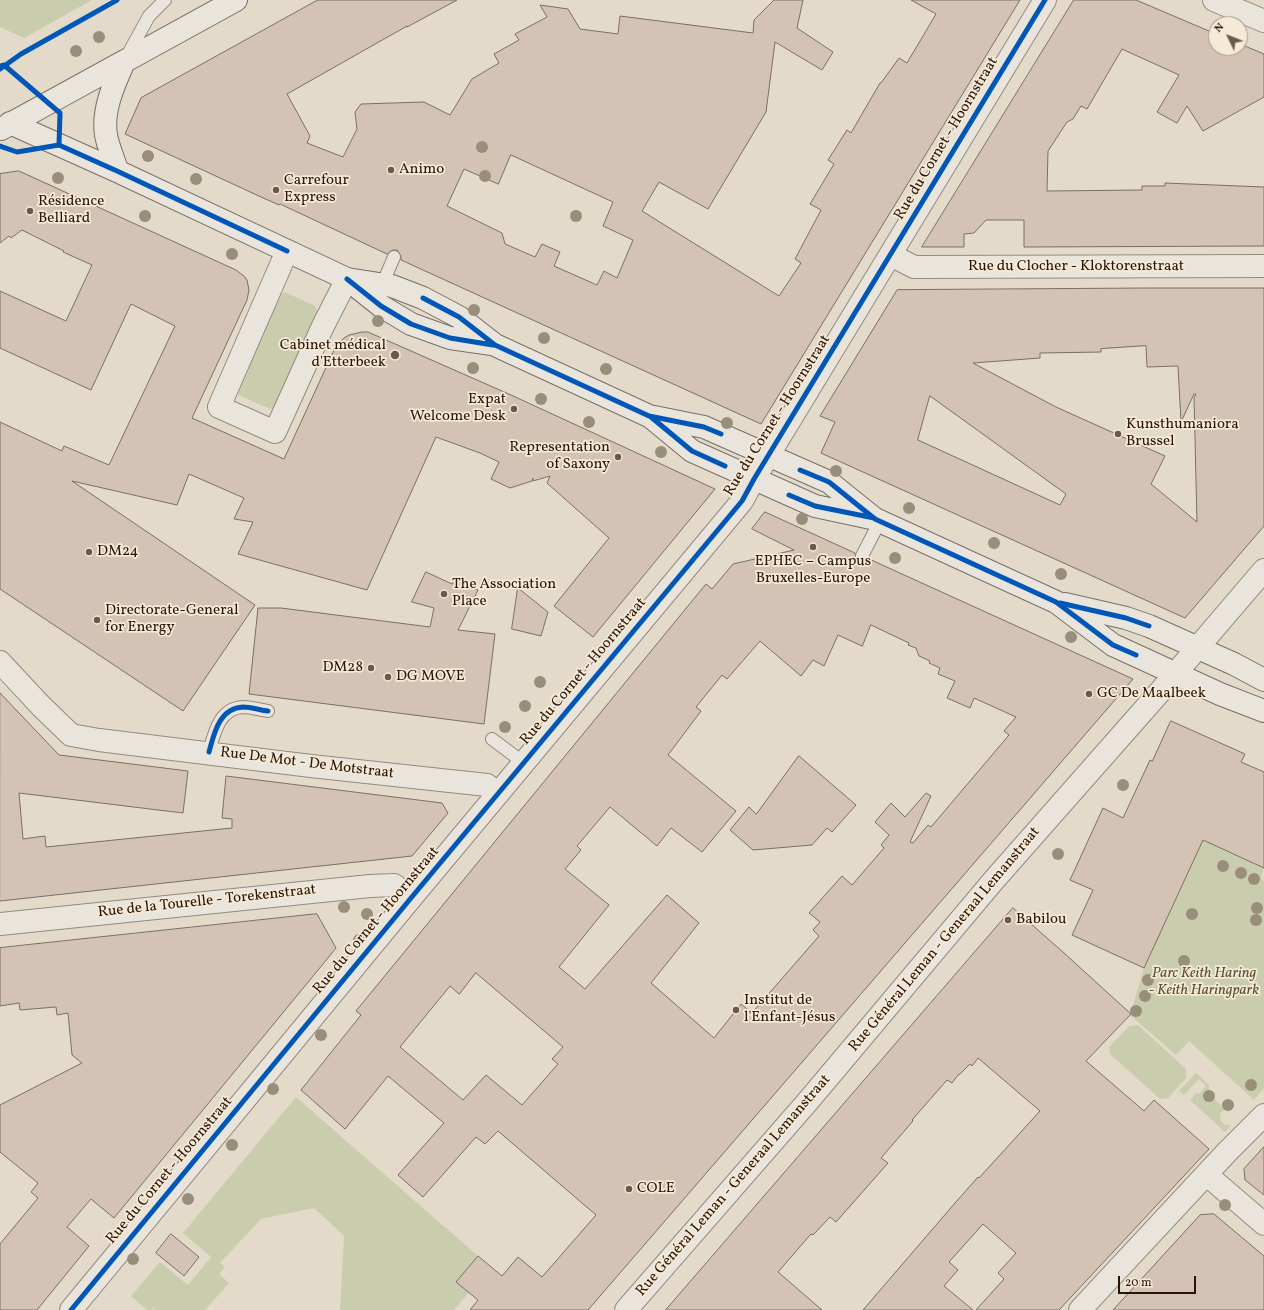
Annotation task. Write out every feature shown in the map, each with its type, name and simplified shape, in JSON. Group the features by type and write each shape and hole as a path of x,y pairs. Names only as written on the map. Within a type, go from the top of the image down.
{"street":[{"path":"4,124 124,62 236,0"},
{"name":"Rue du Cornet - Hoornstraat","path":"71,1310 410,898 742,501 1045,0"},
{"path":"1214,0 1264,21"},
{"path":"117,171 106,135 106,116 112,88 124,62"},
{"path":"4,124 117,171 347,279 381,306 411,324 450,338 495,345"},
{"path":"287,251 219,407 275,432 323,326 347,279"},
{"name":"Rue du Clocher - Kloktorenstraat","path":"891,254 914,268 1264,266"},
{"path":"347,279 392,286 423,298 459,317 495,345 649,416 704,427 829,482 878,520"},
{"path":"649,416 692,451 816,506 878,520 1056,602 1113,644 1176,674 1264,712"},
{"name":"Rue Général Leman - Generaal Lemanstraat","path":"626,1310 809,1100 994,880 1176,674 1264,570"},
{"path":"1056,602 1126,618 1149,626 1264,680"},
{"name":"Rue De Mot - De Motstraat","path":"0,662 70,735 98,740 208,752 311,766 487,784 498,794"},
{"name":"Rue de la Tourelle - Torekenstraat","path":"0,924 370,886 394,885 410,898"},
{"path":"1080,1310 1264,1115"},
{"path":"1207,1175 1264,1224"}],"lane":[{"path":"124,62 149,16 165,0"},
{"path":"382,284 394,257"},
{"path":"862,556 878,520"},
{"path":"208,752 220,721 223,716 231,710 243,707 268,711"},
{"path":"492,739 524,763"}],"green space":[{"path":"0,0 92,0 24,38 0,27"},
{"path":"285,292 315,306 318,312 275,406 270,409 241,396 238,394 238,390 279,295"},
{"name":"Parc Keith Haring - Keith Haringpark","path":"1203,840 1264,868 1261,878 1264,881 1264,1088 1254,1100 1189,1041 1176,1055 1130,1015 1144,968"},
{"path":"1138,1025 1186,1069 1186,1078 1168,1098 1160,1099 1110,1054 1109,1047 1129,1026"},
{"path":"1196,1073 1209,1085 1209,1094 1225,1109 1221,1113 1220,1117 1225,1125 1231,1125 1225,1132 1190,1100 1197,1092 1199,1094 1206,1086 1199,1079 1184,1095 1179,1091"},
{"path":"296,1097 478,1256 456,1282 469,1292 454,1310 340,1310 344,1236 314,1208 261,1219 220,1263 225,1267 219,1274 229,1283 205,1310 155,1310 153,1308 152,1310 147,1310 131,1296 160,1262 188,1285 211,1257 183,1233"}],"building":[{"path":"318,0 457,0 407,26 287,94 310,136 307,143 343,157 357,129 355,112 361,104 424,102 450,115 472,79 499,63 494,54 519,40 515,34 547,17 540,5 568,9 580,29 618,34 620,16 753,33 754,20 774,0 803,0 797,28 833,52 822,70 775,42 766,112 708,209 659,182 642,211 779,296 801,263 795,259 821,210 810,204 834,164 828,160 847,130 851,133 880,83 899,58 907,63 936,14 911,0 1020,0 761,424 401,260 401,256 397,250 393,250 387,254 125,134 141,98","holes":["511,155 613,202 603,226 633,240 617,278 604,271 597,285 554,266 560,252 542,244 535,257 505,244 502,233 447,206 464,169 498,184"]},
{"path":"1074,0 1136,0 1208,31 1208,56 1248,56 1248,47 1264,54 1264,97 1203,131 1187,106 1177,123 1157,112 1179,75 1122,49 1087,109 1081,106 1073,119 1067,122 1048,151 1047,191 1142,190 1142,186 1165,186 1165,183 1264,187 1264,246 1024,247 1024,220 986,220 974,233 964,234 964,247 922,247"},
{"path":"19,171 236,270 247,280 249,290 247,300 192,418 284,459 335,348 344,338 349,335 368,332 511,395 715,489 593,637 554,606 609,538 547,483 550,476 533,481 533,478 532,481 510,488 491,479 499,462 480,453 436,437 367,590 238,554 253,522 234,519 244,498 189,474 177,505 72,481 255,605 183,711 0,589 0,422 62,451 64,446 109,465 175,326 131,304 91,390 0,348 0,291 66,321 92,265 63,252 64,251 22,230 11,238 9,236 0,243 0,174"},
{"path":"1264,288 1264,526 1185,618 821,453 835,422 820,416 897,290","holes":["1146,346 1147,367 1178,366 1181,422 1194,394 1196,394 1194,398 1197,522 1151,484 1165,456 1056,407 973,363 1040,358 1040,353 1101,352 1101,349","930,396 1066,494 1060,505 918,440"]},
{"path":"765,512 855,553 856,560 859,563 866,562 869,559 1133,679 588,1310 470,1310 478,1300 456,1282 478,1256 502,1276 518,1257 542,1277 596,1215 498,1131 485,1144 476,1137 423,1197 398,1175 444,1123 388,1076 345,1129 301,1090 361,1015 356,1011 706,584 712,589 733,564 794,550 752,529","holes":["871,625 909,643 908,645 916,648 919,656 940,668 938,674 955,681 947,698 970,708 974,698 1016,717 1004,731 1009,735 931,827 928,825 913,843 910,842 931,796 926,793 905,817 891,803 875,822 889,835 881,845 884,848 852,885 842,876 809,913 820,922 813,930 819,936 752,1013 741,1004 714,1038 651,983 699,923 667,895 585,989 559,967 609,905 565,869 581,850 577,846 610,807 657,846 671,828 702,852 736,811 668,755 701,711 696,707 722,675 727,679 760,641 801,676 813,660 824,666 838,635 862,646","476,973 563,1047 552,1059 558,1064 522,1105 486,1075 463,1100 400,1047 450,986 459,994"]},
{"name":"DM28","path":"426,572 452,584 454,579 478,590 458,630 495,634 484,724 249,694 258,608 281,608 430,627 434,608 412,602"},
{"path":"518,588 548,612 541,636 512,629"},
{"path":"0,693 59,755 188,771 183,813 19,793 23,839 45,836 46,847 232,828 232,819 222,818 226,776 442,803 448,813 412,856 0,901"},
{"path":"1171,721 1245,754 1241,762 1264,772 1264,868 1203,840 1144,968 1072,935 1093,890 1070,880 1103,808 1123,818 1150,760 1152,761"},
{"path":"799,756 856,805 832,832 827,828 812,845 753,850 730,830 749,807 756,814"},
{"path":"1013,908 1131,1014 1086,1061 1144,1111 1154,1100 1209,1149 1059,1310 976,1310 1004,1279 998,1273 1016,1253 983,1224 949,1262 958,1270 944,1286 973,1310 863,1310 978,1177 979,1178 1040,1111 978,1058 972,1066 970,1064 958,1075 952,1083 947,1080 912,1120 913,1121 881,1158 888,1163 836,1222 830,1217 813,1235 811,1234 778,1272 822,1310 666,1310"},
{"path":"317,914 336,948 114,1218 91,1199 67,1227 89,1246 37,1310 0,1310 0,1244 38,1198 31,1192 38,1183 0,1152 0,1105 82,1063 72,1055 68,1013 57,1015 56,1007 20,1010 19,1003 0,1006 0,948"},
{"path":"1264,1147 1264,1195 1245,1180 1244,1169"},
{"path":"1214,1214 1264,1256 1264,1310 1113,1310 1200,1215"},
{"path":"171,1234 199,1257 184,1276 156,1253"}],"cycle path":[{"path":"0,69 21,54 117,0"},
{"path":"71,1310 411,898 742,501 1045,0"},
{"path":"0,66 4,65 60,113 59,145"},
{"path":"59,145 287,251"},
{"path":"0,146 17,152 59,145"},
{"path":"347,279 381,306 411,324 450,338 493,345"},
{"path":"423,298 459,317 495,345 649,416 704,427 721,434"},
{"path":"651,417 692,451 725,466"},
{"path":"800,470 829,482 875,519 1056,602 1113,645 1136,655"},
{"path":"789,495 815,506 874,518"},
{"path":"1060,603 1126,618 1149,626"},
{"path":"209,752 219,723 228,712 235,708 243,707 268,711"}],"place":[{"name":"Animo","path":"391,170"},
{"name":"Carrefour Express","path":"276,190"},
{"name":"Résidence Belliard","path":"30,211"},
{"name":"Cabinet médical d'Etterbeek","path":"395,355"},
{"name":"Expat Welcome Desk","path":"514,409"},
{"name":"Kunsthumaniora Brussel","path":"1118,434"},
{"name":"Representation of Saxony","path":"618,457"},
{"name":"EPHEC – Campus Bruxelles-Europe","path":"813,547"},
{"name":"DM24","path":"89,552"},
{"name":"The Association Place","path":"444,594"},
{"name":"Directorate-General for Energy","path":"97,620"},
{"name":"DM28","path":"371,668"},
{"name":"DG MOVE","path":"388,677"},
{"name":"GC De Maalbeek","path":"1089,694"},
{"name":"Babilou","path":"1008,920"},
{"name":"Institut de l'Enfant-Jésus","path":"736,1010"},
{"name":"COLE","path":"629,1189"}]}
